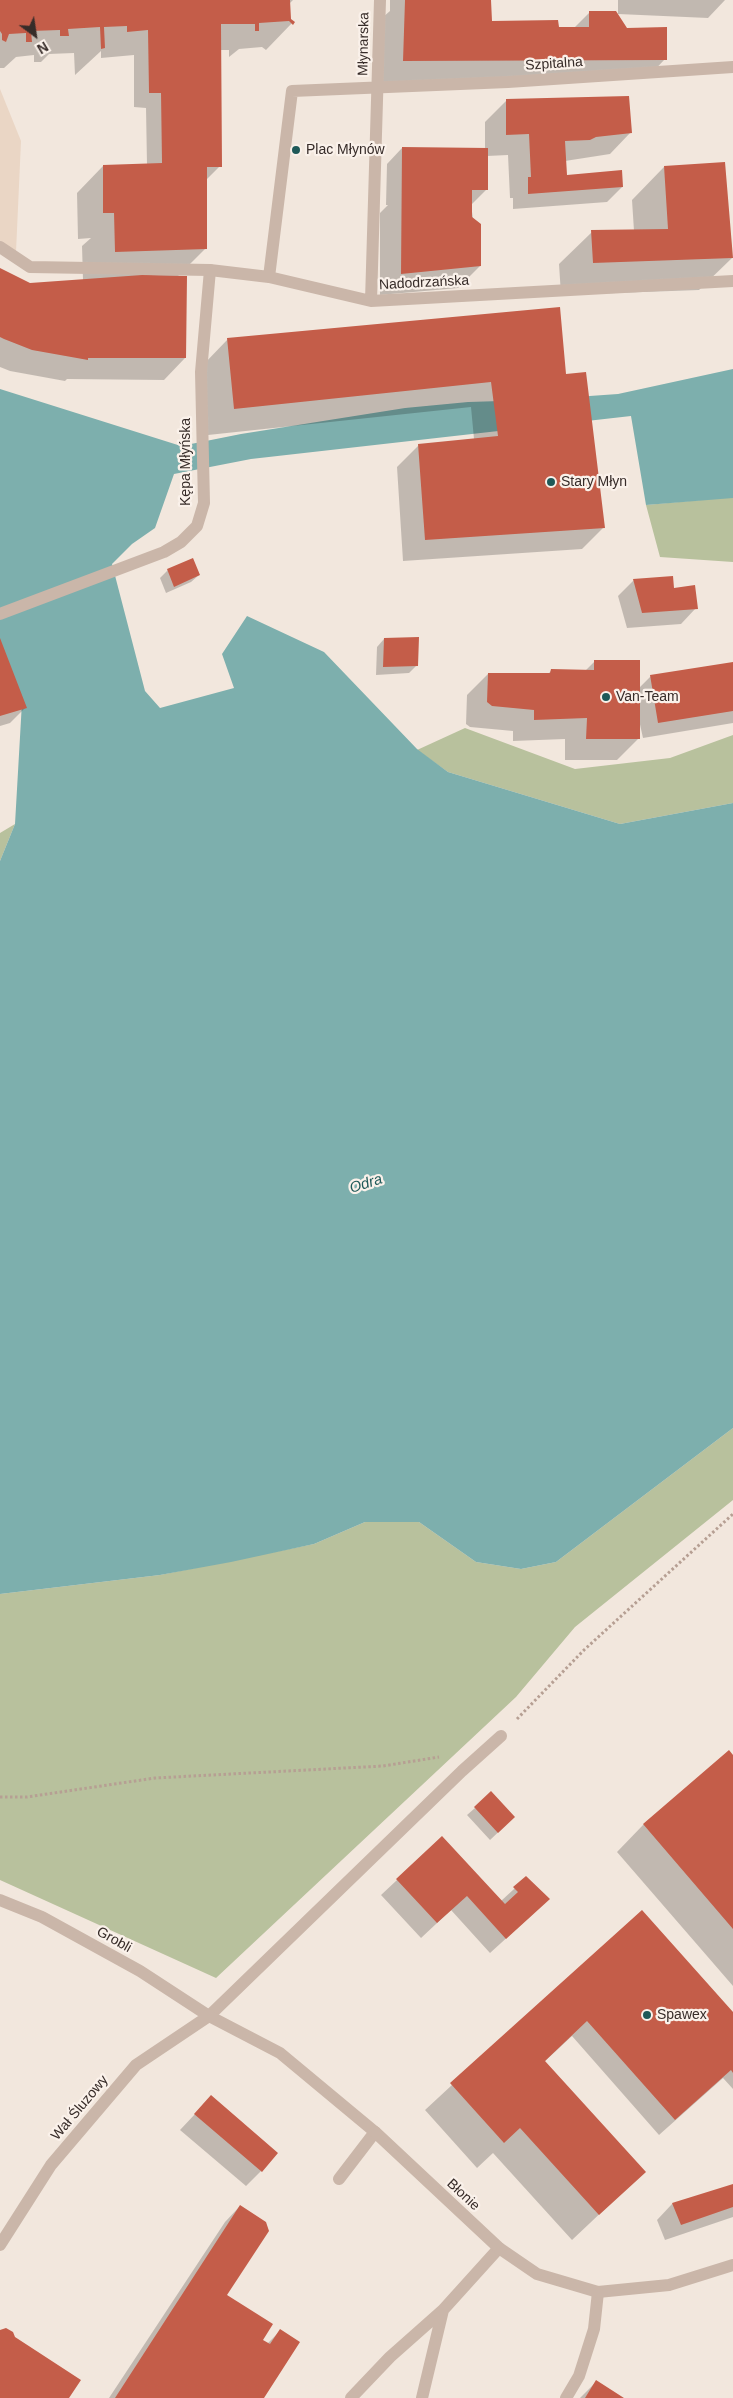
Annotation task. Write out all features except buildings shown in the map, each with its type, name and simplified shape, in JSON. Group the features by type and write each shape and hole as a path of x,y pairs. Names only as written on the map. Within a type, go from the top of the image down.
{"street":[{"name":"Młynarska","path":"378,89 380,0"},
{"name":"Szpitalna","path":"378,89 733,67"},
{"path":"269,277 292,91 378,89 372,301"},
{"name":"Nadodrzańska","path":"0,247 30,267 210,270 269,277 372,301 733,281"},
{"name":"Kępa Młyńska","path":"0,614 114,569 164,552 181,542 197,526 204,503 201,372 210,270"},
{"name":"Wał Śluzowy","path":"0,2245 51,2166 136,2065 209,2016 462,1771 501,1736"},
{"name":"Grobli","path":"0,1900 42,1917 124,1962 209,2016"},
{"name":"Błonie","path":"209,2016 280,2053 375,2132 499,2248 537,2274 598,2292 669,2285 733,2265"},
{"path":"339,2178 375,2132"},
{"path":"351,2398 390,2357 443,2310 499,2248"},
{"path":"566,2398 579,2376 594,2329 598,2292"},
{"path":"422,2398 443,2310"}],"path":[{"path":"501,1736 584,1650 733,1514"},
{"path":"0,1797 27,1797 154,1778 383,1766 444,1756"}],"green space":[{"path":"733,497 733,562 660,557 646,505"},
{"path":"465,728 575,769 670,758 733,735 733,803 620,824 448,772 417,750"},
{"path":"15,824 0,861 0,833"},
{"path":"733,1428 733,1500 575,1627 516,1697 216,1978 0,1880 0,1594 160,1575 314,1544 365,1522 419,1522 476,1562 521,1569 556,1562"}],"shaded area":[{"path":"0,89 21,141 16,252 0,246"}],"water":[{"name":"Odra","path":"733,369 733,498 646,505 631,416 251,459 174,474 155,528 132,544 112,564 145,691 160,708 234,688 222,654 247,616 324,652 417,749 448,772 620,824 733,803 733,1428 556,1562 521,1569 476,1562 419,1522 365,1522 314,1544 231,1562 160,1575 0,1594 0,861 15,824 22,702 0,657 0,389 181,446 241,434 405,408 468,402 618,394"}],"place":[{"name":"Plac Młynów","path":"296,150"},
{"name":"Stary Młyn","path":"551,482"},
{"name":"Van-Team","path":"606,697"},
{"name":"Spawex","path":"647,2015"}]}
